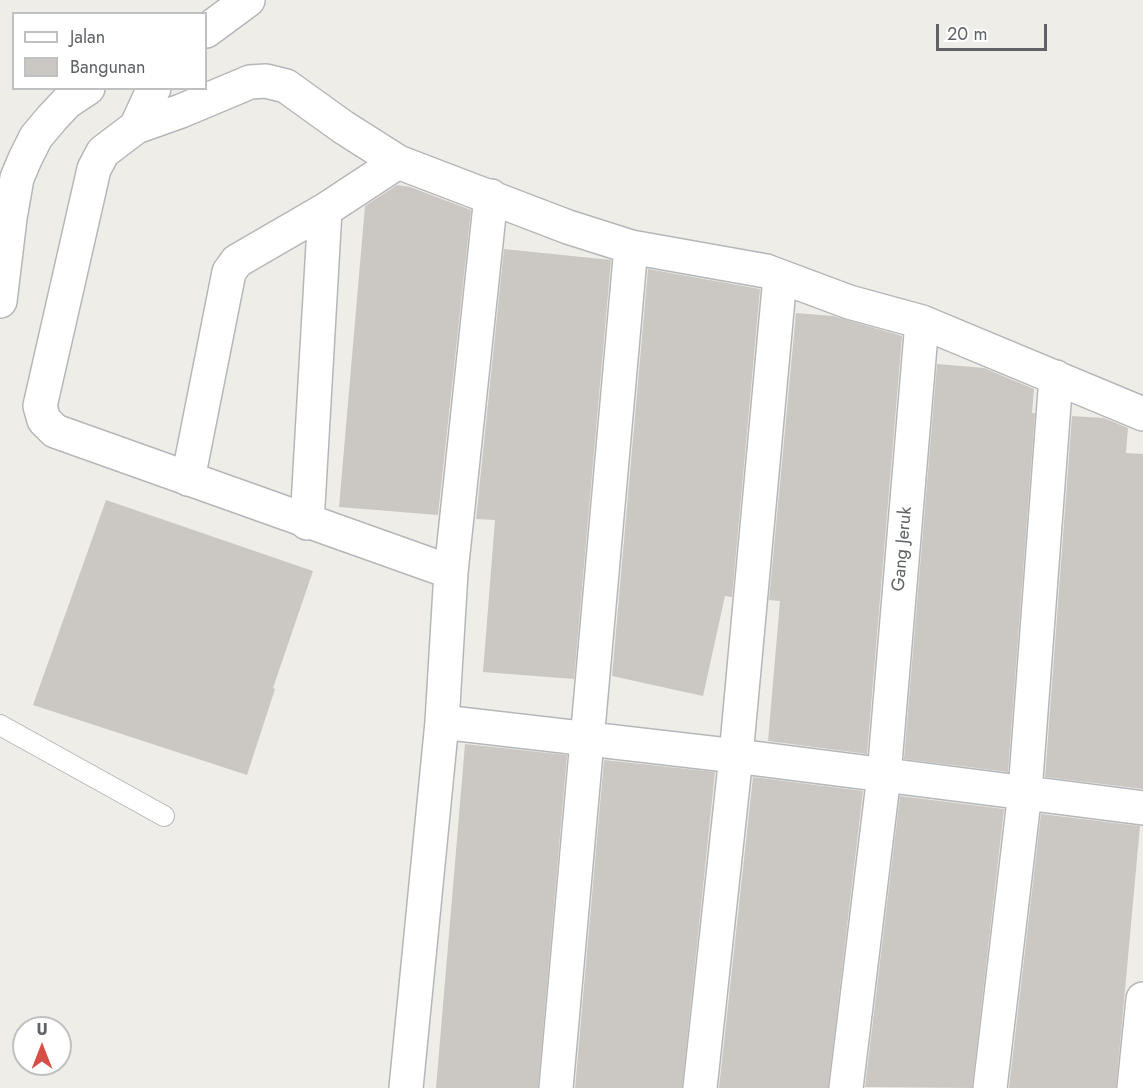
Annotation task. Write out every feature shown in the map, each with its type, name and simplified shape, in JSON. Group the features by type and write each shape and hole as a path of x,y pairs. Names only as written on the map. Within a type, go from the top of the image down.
{"street":[{"path":"207,30 248,0"},
{"path":"451,572 307,523 56,431 44,420 40,406 94,169 103,152 136,127 250,82 266,81 286,86 343,128 398,162 568,227 631,247 694,256 766,271 849,302 922,322 1143,414"},
{"path":"0,300 17,178 36,137 67,102 85,90"},
{"path":"136,127 153,90"},
{"path":"188,479 229,272 237,261 252,251 325,210 398,162"},
{"path":"406,1088 442,722 451,572 491,196"},
{"path":"307,523 325,210"},
{"path":"556,1088 631,247"},
{"path":"699,1088 736,756 780,277"},
{"name":"Gang Jeruk","path":"846,1088 884,775 922,322"},
{"path":"990,1088 1025,792 1056,377"},
{"path":"442,722 736,756 1143,808"},
{"path":"1134,1088 1143,999"}],"lane":[{"path":"0,725 164,816"}],"building":[{"path":"397,185 410,187 471,210 438,515 339,507 365,206"},
{"path":"504,249 611,260 574,679 483,672 495,520 476,519"},
{"path":"648,269 760,289 732,597 725,596 703,696 612,676"},
{"path":"796,313 833,316 902,336 867,754 768,741 780,601 769,600"},
{"path":"937,364 984,368 1034,389 1032,413 1035,413 1008,772 904,759"},
{"path":"1072,416 1104,418 1128,428 1126,453 1143,454 1143,789 1045,777"},
{"path":"106,500 313,571 273,688 275,689 247,775 33,705"},
{"path":"465,744 567,755 538,1088 436,1088"},
{"path":"604,760 715,772 682,1088 575,1088"},
{"path":"753,777 863,791 828,1088 719,1088"},
{"path":"900,796 1004,809 972,1088 865,1087"},
{"path":"1041,814 1140,826 1116,1088 1009,1088"}]}
